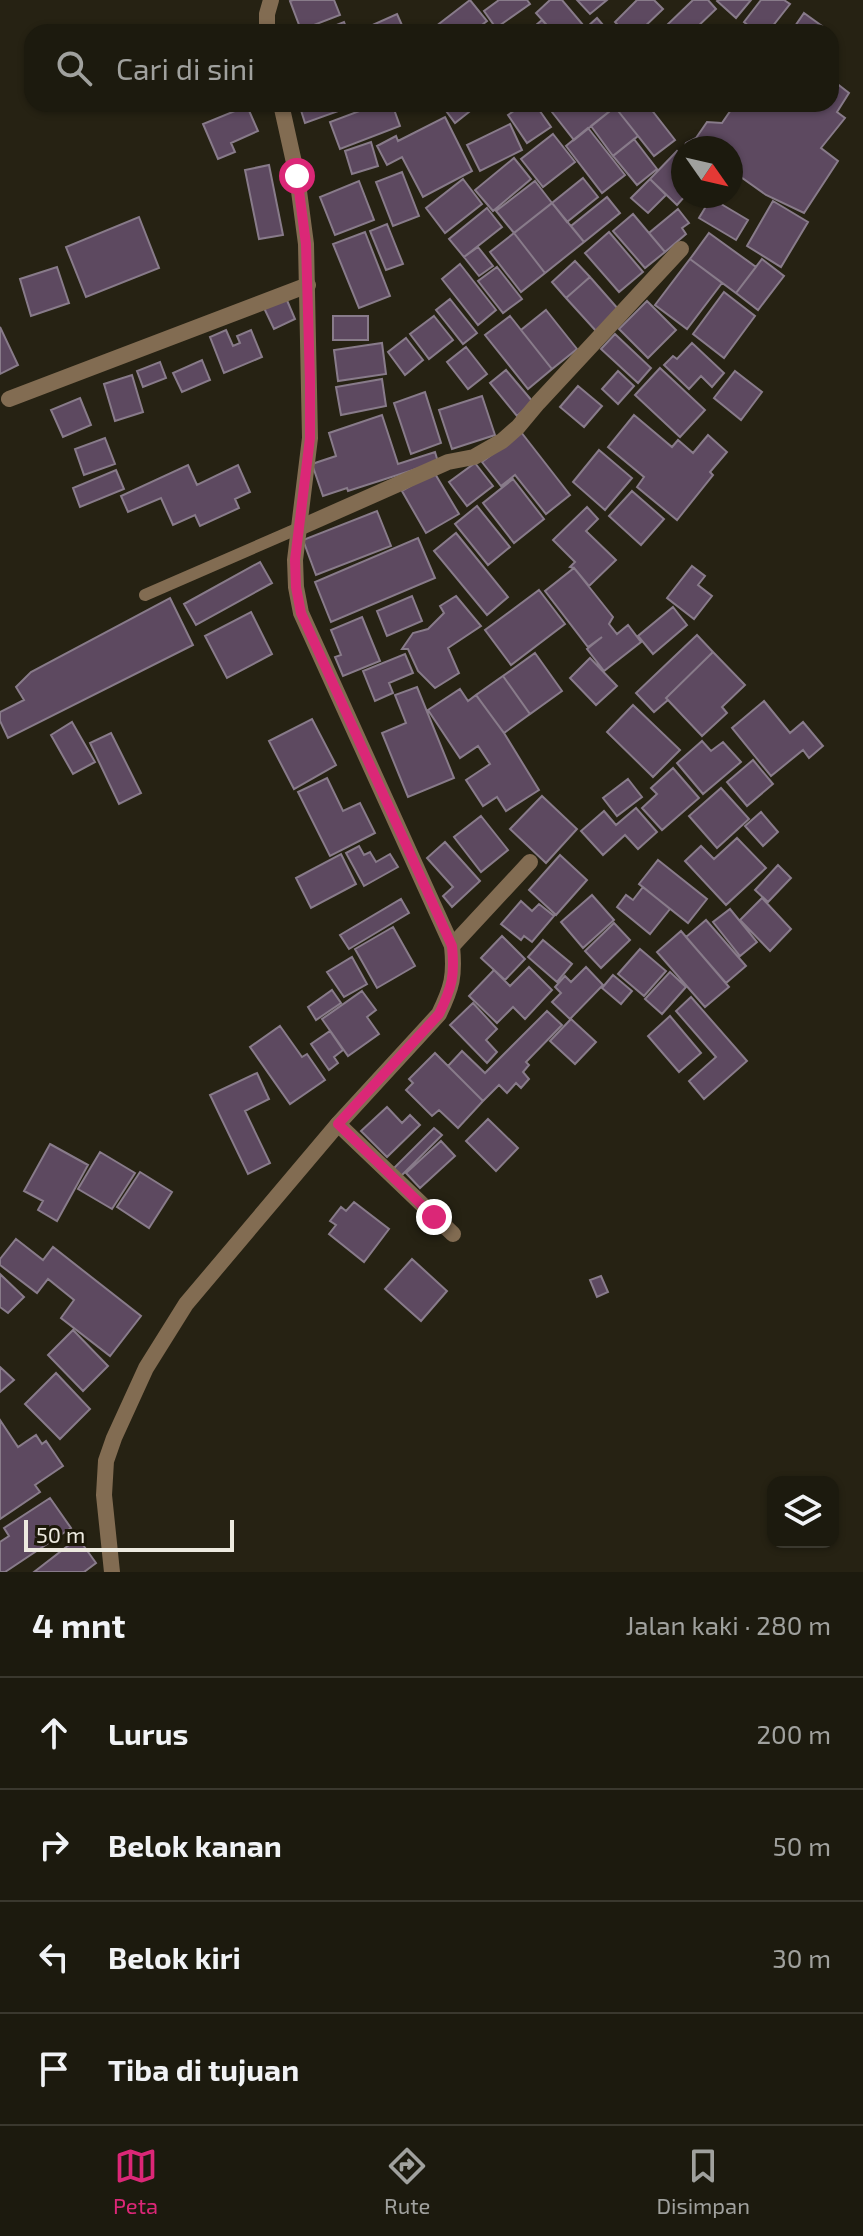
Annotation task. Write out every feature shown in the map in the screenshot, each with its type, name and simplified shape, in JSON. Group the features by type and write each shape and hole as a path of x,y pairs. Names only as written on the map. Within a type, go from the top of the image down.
{"street":[{"path":"267,24 271,0"},
{"path":"112,1572 104,1495 106,1461 146,1368 186,1304 338,1124 439,1014 454,973 452,946 301,613 295,560 310,438 308,285 297,176 283,112"},
{"path":"299,528 448,462 474,457 502,441 681,249"},
{"path":"9,399 308,285"},
{"path":"452,946 530,862"},
{"path":"338,1124 453,1234"}],"lane":[{"path":"145,595 299,528"}],"building":[{"path":"334,0 340,15 317,24 299,24 290,1"},
{"path":"470,0 487,21 483,24 439,24"},
{"path":"499,0 527,0 530,4 502,24 493,24 484,11"},
{"path":"550,0 562,0 582,24 546,24 536,13"},
{"path":"577,0 607,0 590,14"},
{"path":"637,0 654,0 663,9 647,24 615,22"},
{"path":"693,0 708,0 716,9 700,24 668,24"},
{"path":"718,0 751,0 736,18"},
{"path":"761,0 784,0 790,4 774,24 744,22"},
{"path":"804,13 819,24 796,24"},
{"path":"397,14 401,24 375,24"},
{"path":"839,85 849,93 839,109"},
{"path":"232,112 250,112 258,131 231,143 235,152 218,159 203,124"},
{"path":"302,112 336,112 305,123"},
{"path":"357,112 395,112 400,126 340,149 330,122"},
{"path":"447,112 469,112 455,123"},
{"path":"512,112 541,112 551,127 527,143 508,115"},
{"path":"552,112 609,112 574,140"},
{"path":"609,112 619,112 638,136 613,156 591,126"},
{"path":"619,112 653,112 672,136 671,143 654,156"},
{"path":"730,112 837,112 845,118 821,148 838,161 804,213 766,195 743,179 743,136 697,136 707,122 722,123"},
{"path":"445,117 472,171 423,197 402,157 387,165 377,146 396,136 398,141"},
{"path":"510,124 522,150 480,171 467,145"},
{"path":"588,128 625,175 602,193 566,146"},
{"path":"553,134 575,162 543,187 521,159"},
{"path":"634,139 657,169 637,185 613,156"},
{"path":"371,142 378,166 352,174 345,151"},
{"path":"671,157 671,199 650,179"},
{"path":"514,158 531,179 493,211 475,190"},
{"path":"269,165 283,235 259,239 245,170"},
{"path":"402,172 419,216 393,226 376,182"},
{"path":"583,178 598,197 567,222 552,203"},
{"path":"463,179 482,204 445,233 426,208"},
{"path":"650,179 666,195 648,213 631,198"},
{"path":"359,181 374,220 335,235 320,197"},
{"path":"535,181 552,203 514,233 496,211"},
{"path":"607,197 620,213 584,242 571,226"},
{"path":"773,201 808,222 781,267 747,246"},
{"path":"552,203 584,242 545,273 514,233"},
{"path":"487,208 502,227 464,257 449,239"},
{"path":"705,208 728,208 748,220 736,240 699,218"},
{"path":"678,209 689,223 682,228 686,234 665,252 649,233"},
{"path":"633,214 665,252 645,268 613,231"},
{"path":"139,217 159,268 86,297 66,247"},
{"path":"387,224 403,264 386,270 370,231"},
{"path":"365,232 390,296 359,308 333,244"},
{"path":"609,232 643,272 619,292 585,253"},
{"path":"514,233 545,273 521,292 490,252"},
{"path":"709,233 756,267 736,293 690,259"},
{"path":"478,247 493,266 479,276 464,257"},
{"path":"690,259 722,283 687,329 655,305"},
{"path":"762,259 784,276 758,310 736,293"},
{"path":"575,261 590,277 566,298 552,282"},
{"path":"460,264 496,310 478,325 442,279"},
{"path":"57,267 69,303 31,316 20,279"},
{"path":"497,267 522,299 503,313 478,281"},
{"path":"590,277 619,310 596,331 566,298"},
{"path":"724,292 755,316 724,358 693,334"},
{"path":"286,298 295,319 274,329 264,308"},
{"path":"450,299 477,333 463,344 436,310"},
{"path":"647,301 676,330 648,358 619,329"},
{"path":"546,310 577,349 552,369 521,330"},
{"path":"333,316 368,316 368,340 333,340"},
{"path":"434,316 453,340 429,359 410,334"},
{"path":"510,316 552,369 528,389 485,335"},
{"path":"0,327 18,365 0,374"},
{"path":"226,330 233,346 240,343 237,336 251,330 262,357 224,373 210,337"},
{"path":"615,334 651,368 638,383 601,349"},
{"path":"406,338 423,360 405,375 388,352"},
{"path":"382,343 386,374 338,381 334,350"},
{"path":"692,343 724,373 712,387 701,376 689,389 664,365 673,356 677,359"},
{"path":"466,347 487,374 468,389 447,362"},
{"path":"202,360 210,380 182,392 173,373"},
{"path":"160,362 166,378 143,387 137,371"},
{"path":"660,368 705,410 680,437 635,395"},
{"path":"506,370 533,402 517,416 490,383"},
{"path":"618,371 634,386 618,404 602,389"},
{"path":"735,371 762,392 741,420 714,398"},
{"path":"132,375 143,412 115,421 104,384"},
{"path":"382,379 386,406 341,415 336,387"},
{"path":"578,386 602,406 584,427 560,407"},
{"path":"425,392 441,443 411,454 394,403"},
{"path":"482,396 495,435 452,449 439,410"},
{"path":"80,398 91,425 63,437 51,410"},
{"path":"382,415 398,464 435,452 438,462 323,496 312,464 336,456 329,433"},
{"path":"634,415 672,447 678,440 693,453 708,435 727,452 677,520 637,487 644,477 608,447"},
{"path":"521,432 570,495 546,514 515,475 501,486 482,462"},
{"path":"105,438 115,464 84,475 75,449"},
{"path":"599,450 632,478 605,510 573,482"},
{"path":"475,463 493,486 467,506 449,482"},
{"path":"188,465 197,485 238,465 250,492 235,499 239,508 200,526 195,515 173,525 161,498 128,512 121,496"},
{"path":"116,470 124,489 80,507 73,488"},
{"path":"434,472 459,514 426,533 402,491"},
{"path":"513,479 544,519 514,543 483,503"},
{"path":"632,491 664,519 641,545 609,516"},
{"path":"477,506 510,547 488,565 455,524"},
{"path":"587,507 598,519 586,531 616,560 589,586 570,567 575,562 553,540"},
{"path":"377,511 391,546 316,575 303,540"},
{"path":"456,533 508,597 487,615 434,551"},
{"path":"418,538 435,578 331,622 315,582"},
{"path":"260,562 272,583 196,625 184,604"},
{"path":"692,566 705,576 698,585 712,596 694,619 667,598"},
{"path":"574,568 613,617 609,624 617,634 628,625 641,642 604,671 587,649 602,637 588,647 545,591"},
{"path":"539,590 565,624 511,665 485,630"},
{"path":"412,596 422,621 387,636 377,611"},
{"path":"456,596 481,626 448,648 459,673 435,688 418,671 408,649 402,649 413,633 428,629 444,613 440,606"},
{"path":"170,598 193,645 8,738 0,721 0,712 24,700 16,687 31,672"},
{"path":"673,607 687,625 653,654 638,636"},
{"path":"251,612 272,654 227,678 205,636"},
{"path":"362,617 380,661 343,676 335,657 341,655 331,630"},
{"path":"697,635 713,652 654,712 636,693"},
{"path":"713,652 745,685 722,707 727,713 702,736 666,698"},
{"path":"535,653 562,691 530,714 503,676"},
{"path":"405,654 413,673 389,683 393,693 375,701 363,671"},
{"path":"590,658 617,686 596,705 570,678"},
{"path":"503,676 530,714 504,733 476,695"},
{"path":"417,687 454,778 408,797 382,733 406,723 395,695"},
{"path":"460,689 468,701 476,695 539,790 506,811 497,797 483,806 466,780 490,764 478,746 460,758 428,710"},
{"path":"764,701 790,733 803,722 823,746 809,758 803,750 771,776 732,728"},
{"path":"633,705 680,750 653,777 607,732"},
{"path":"312,719 336,765 294,789 269,741"},
{"path":"72,722 95,762 73,774 51,735"},
{"path":"111,733 141,793 119,804 90,743"},
{"path":"702,741 711,751 723,742 741,762 703,794 677,763"},
{"path":"753,760 773,784 747,806 727,782"},
{"path":"673,768 699,798 662,830 642,808 657,794 651,788"},
{"path":"327,778 343,811 360,803 375,833 330,856 298,792"},
{"path":"628,779 642,797 617,816 603,798"},
{"path":"721,788 749,819 717,848 689,816"},
{"path":"542,796 577,829 546,863 510,829"},
{"path":"636,808 657,832 638,849 625,835 603,855 581,831 604,811 616,825"},
{"path":"761,812 778,832 763,846 745,826"},
{"path":"481,816 508,850 481,872 454,837"},
{"path":"737,838 766,868 726,905 685,861 701,846 714,859"},
{"path":"445,842 480,881 452,907 443,896 453,887 427,858"},
{"path":"359,846 364,855 370,852 376,862 390,854 398,867 364,886 346,853"},
{"path":"341,854 356,884 311,908 296,878"},
{"path":"560,855 587,880 556,915 529,890"},
{"path":"658,860 707,899 688,923 639,884"},
{"path":"778,865 791,878 768,902 755,890"},
{"path":"643,887 670,909 650,934 617,907 626,895 633,900"},
{"path":"592,895 614,920 583,948 561,922"},
{"path":"762,898 791,929 770,951 740,920"},
{"path":"401,899 409,913 349,949 340,935"},
{"path":"521,901 532,911 539,904 554,916 532,942 524,936 521,940 501,924"},
{"path":"730,909 757,942 740,956 713,922"},
{"path":"706,920 746,966 726,983 686,937"},
{"path":"614,923 630,940 601,968 585,951"},
{"path":"393,927 415,966 377,988 355,949"},
{"path":"681,931 729,987 705,1007 657,952"},
{"path":"502,936 525,959 505,980 481,958"},
{"path":"543,940 572,964 557,982 528,957"},
{"path":"640,949 666,971 644,996 618,974"},
{"path":"352,957 367,984 344,997 327,972"},
{"path":"529,967 552,990 525,1019 513,1007 497,1023 469,996 494,970 510,986"},
{"path":"586,967 603,985 570,1019 552,1002 561,993 555,987 565,976 571,982"},
{"path":"670,972 686,987 662,1014 645,999"},
{"path":"613,975 632,991 621,1004 602,988"},
{"path":"332,990 341,1003 316,1020 308,1007"},
{"path":"362,991 376,1010 367,1017 379,1034 348,1056 322,1019"},
{"path":"691,997 747,1061 704,1099 689,1081 716,1057 676,1011"},
{"path":"473,1003 497,1029 486,1040 497,1052 487,1063 450,1025"},
{"path":"547,1011 562,1025 526,1062 529,1065 523,1072 529,1079 521,1088 516,1083 507,1093 499,1085 483,1101 448,1066 462,1051 485,1073"},
{"path":"670,1016 701,1053 679,1072 648,1036"},
{"path":"571,1019 596,1042 575,1064 550,1041"},
{"path":"280,1026 302,1057 307,1054 325,1080 290,1104 250,1047"},
{"path":"330,1031 343,1050 334,1057 338,1063 329,1070 311,1044"},
{"path":"435,1053 483,1101 458,1128 439,1110 432,1116 406,1090 413,1083 409,1079"},
{"path":"257,1073 269,1099 245,1111 270,1163 248,1174 210,1095"},
{"path":"387,1107 402,1123 410,1115 420,1125 387,1157 361,1131"},
{"path":"488,1119 518,1148 496,1171 466,1141"},
{"path":"434,1128 442,1135 400,1177 393,1169"},
{"path":"441,1141 455,1156 420,1188 406,1173"},
{"path":"50,1144 88,1165 57,1221 38,1210 43,1201 24,1191"},
{"path":"100,1152 135,1173 112,1209 78,1189"},
{"path":"140,1172 172,1192 149,1228 117,1207"},
{"path":"354,1202 389,1229 364,1262 329,1234 336,1225 330,1221 341,1207 346,1211"},
{"path":"16,1239 43,1260 53,1247 141,1316 110,1356 61,1318 74,1300 48,1279 37,1293 0,1265 0,1259"},
{"path":"412,1259 447,1291 421,1321 385,1289"},
{"path":"0,1274 24,1297 8,1313 0,1307"},
{"path":"601,1276 608,1292 597,1297 590,1280"},
{"path":"73,1330 108,1366 83,1391 48,1355"},
{"path":"0,1367 14,1380 0,1392"},
{"path":"56,1373 90,1409 60,1439 25,1404"},
{"path":"0,1420 18,1447 36,1435 42,1444 46,1441 63,1466 35,1485 40,1492 0,1519"},
{"path":"50,1498 71,1528 5,1572 0,1572 0,1542 9,1536 4,1528"},
{"path":"78,1538 96,1563 84,1572 34,1572"}],"route":[{"path":"297,176 306,244 310,381 310,438 295,560 301,613 452,946 454,973 439,1014 338,1124 434,1217"}]}
